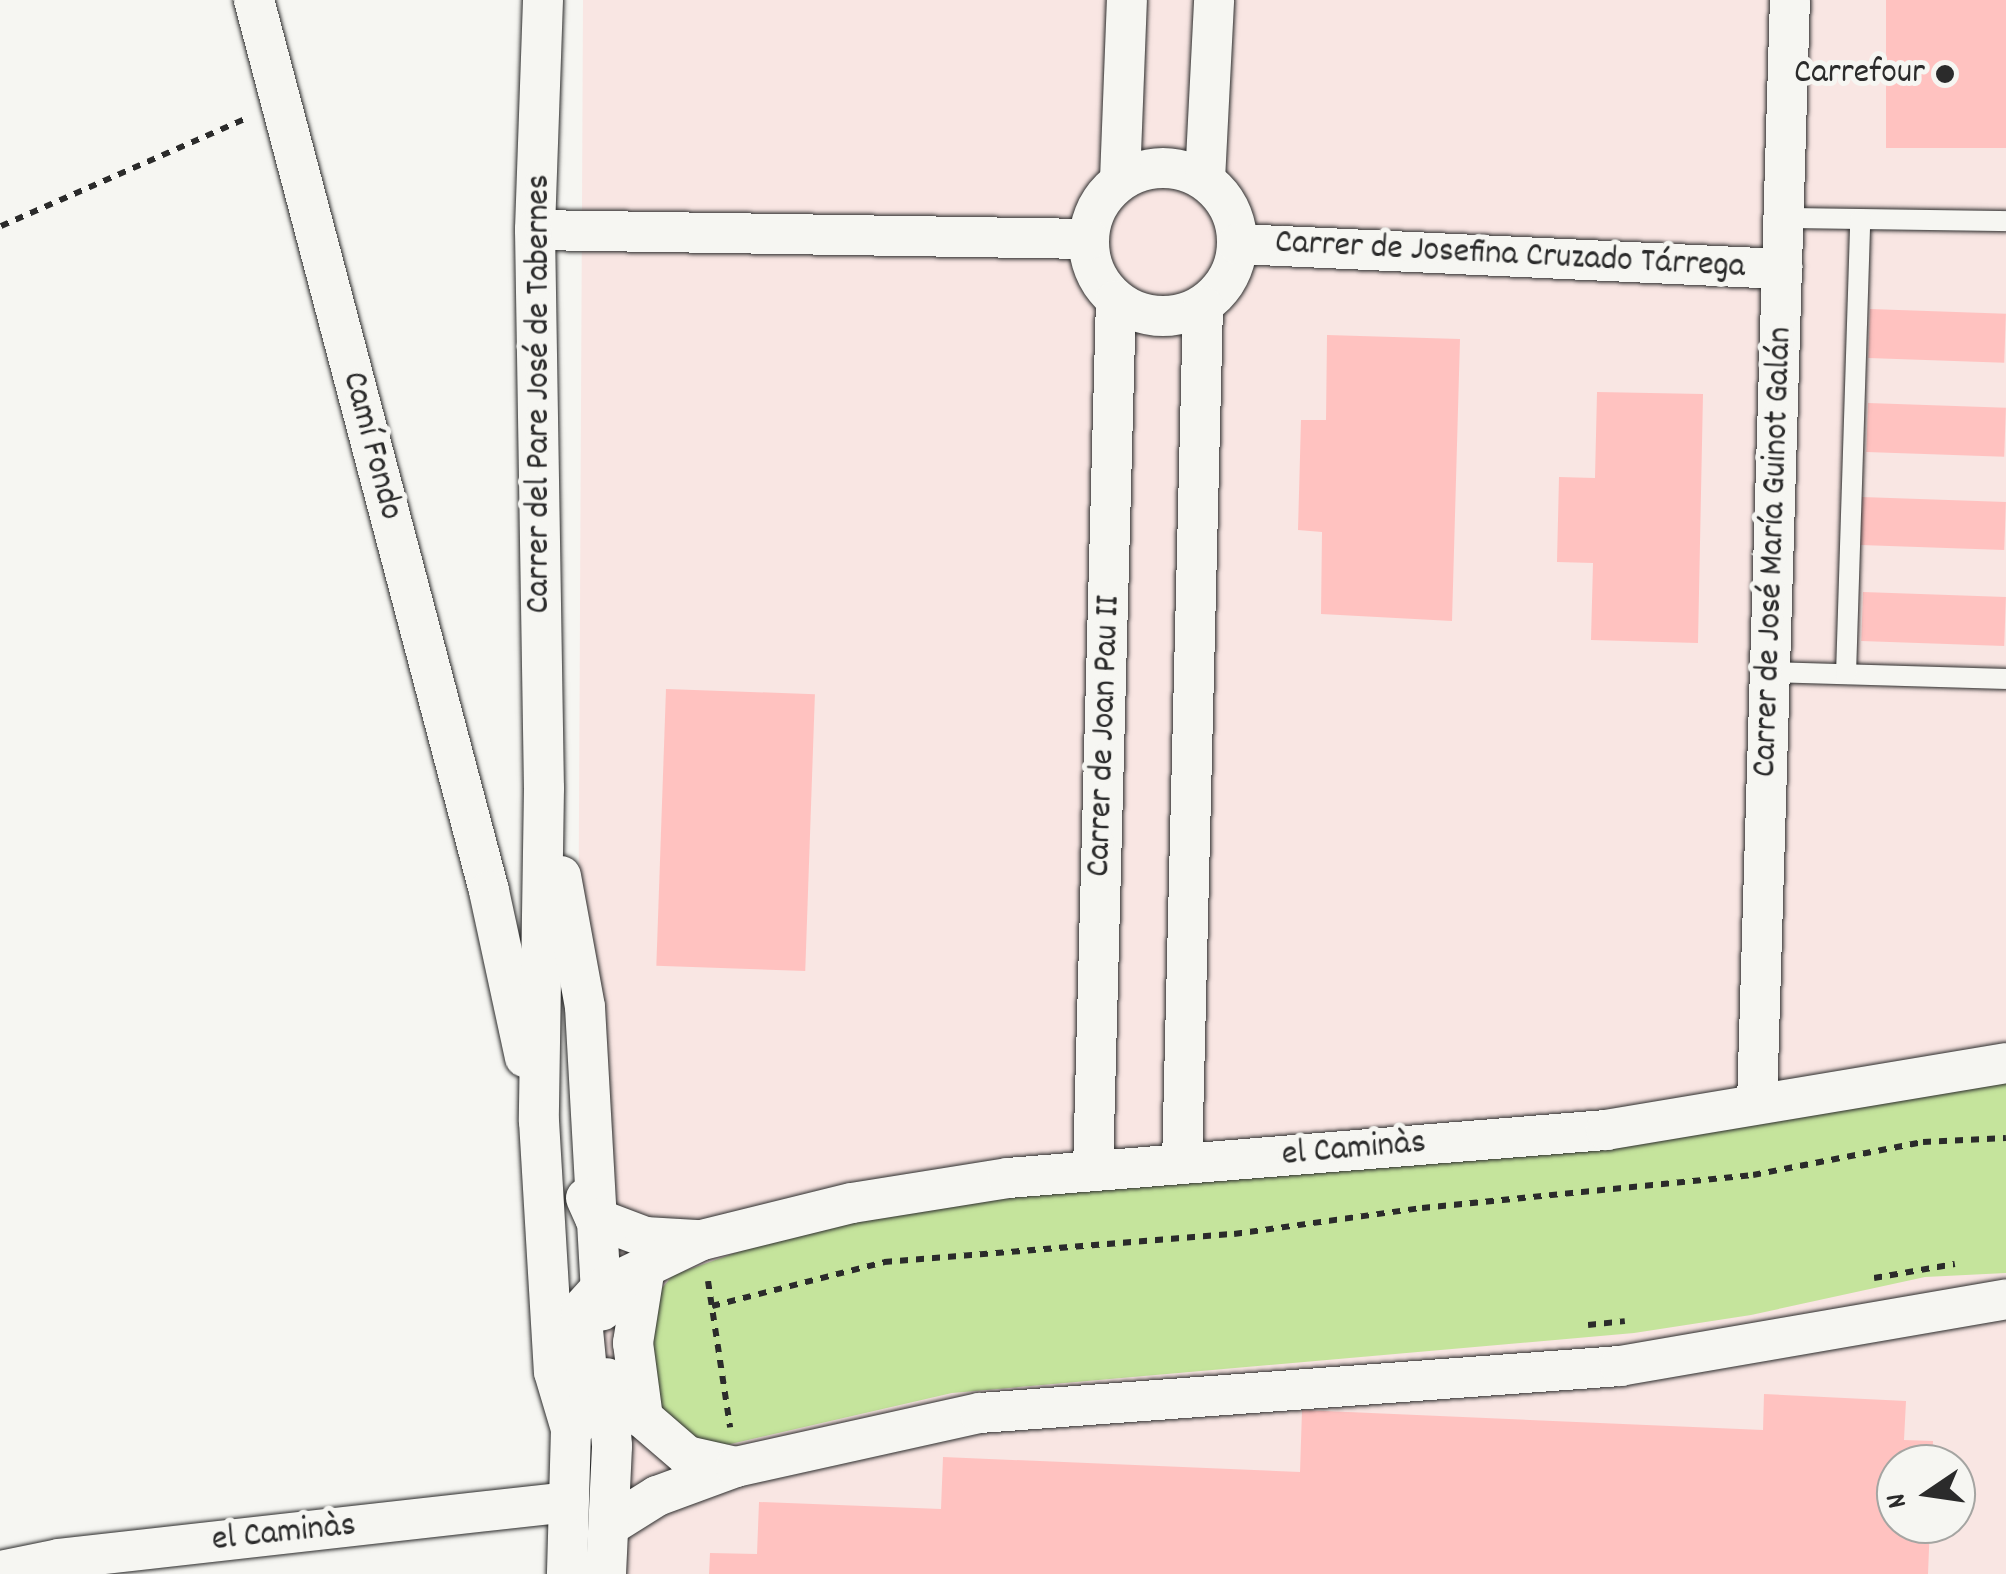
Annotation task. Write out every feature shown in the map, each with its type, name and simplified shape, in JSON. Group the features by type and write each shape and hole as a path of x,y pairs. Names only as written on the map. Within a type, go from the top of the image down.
{"street":[{"name":"Camí Fondo","path":"254,0 489,891 539,1121"},
{"name":"Carrer del Pare José de Tabernes","path":"543,0 535,230 544,788 539,1121 554,1372 571,1428 567,1574"},
{"path":"1120,180 1127,0"},
{"path":"1205,180 1214,0"},
{"name":"Carrer de José María Guinot Galán","path":"1757,1103 1790,0"},
{"path":"1162,166 1205,180 1230,207 1238,244 1228,279 1203,306 1159,317 1116,300 1095,273 1089,239 1098,206 1120,180 1162,166"},
{"path":"535,230 1089,239"},
{"name":"Carrer de Josefina Cruzado Tárrega","path":"1238,244 1782,269"},
{"name":"Carrer de Joan Pau II","path":"1094,1172 1116,300"},
{"path":"1182,1164 1203,306"},
{"name":"Carrer del Pare José de Tabernes","path":"544,788 585,1007 594,1218 612,1446 606,1574"},
{"path":"489,891 543,871"},
{"name":"Camí Fondo","path":"489,891 542,950 563,1005 574,1170 594,1218"},
{"name":"el Caminàs","path":"600,1290 702,1240 852,1203 1008,1178 1606,1130 2006,1063"},
{"name":"el Caminàs","path":"594,1218 645,1237 702,1240"},
{"path":"644,1267 633,1343 644,1418 687,1456 736,1467"},
{"name":"Carrer del Pare José de Tabernes","path":"571,1428 591,1413 581,1310 600,1290"},
{"path":"609,1526 658,1496 736,1467 980,1413 1620,1366 2006,1298"},
{"name":"el Caminàs","path":"0,1571 59,1559 568,1502"}],"lane":[{"path":"1784,218 2006,222"},
{"path":"1846,674 1860,219"},
{"path":"1770,672 2006,679"}],"path":[{"path":"1,226 281,103"},
{"path":"712,1306 884,1262 1234,1234 1422,1208 1753,1176 1923,1142 2006,1138"},
{"path":"702,1240 736,1467"}],"shaded area":[{"path":"583,0 2006,0 2006,1574 614,1574 577,1216"}],"green space":[{"path":"2006,1080 2006,1273 1925,1277 1751,1315 1634,1333 952,1393 709,1449 651,1406 649,1304 673,1275 755,1246 869,1215"}],"building":[{"name":"Carrefour","path":"1886,0 2006,0 2006,148 1886,148"},
{"path":"1870,309 2006,314 2004,363 1868,358"},
{"path":"1327,335 1460,339 1452,621 1321,614 1322,532 1298,530 1301,420 1326,420"},
{"path":"1597,392 1703,394 1698,643 1591,640 1593,563 1557,562 1559,477 1595,478"},
{"path":"1868,403 2006,408 2004,457 1866,452"},
{"path":"1862,497 2006,502 2004,550 1860,545"},
{"path":"1863,592 2006,597 2004,646 1861,641"},
{"path":"666,689 815,694 805,971 656,966"},
{"path":"1764,1394 1906,1401 1904,1440 1933,1444 1876,1444 1876,1544 1929,1544 1928,1574 709,1574 710,1553 757,1554 759,1502 941,1509 943,1457 1300,1472 1302,1410 1763,1430"}],"place":[{"name":"Carrefour","path":"1945,74"}]}
